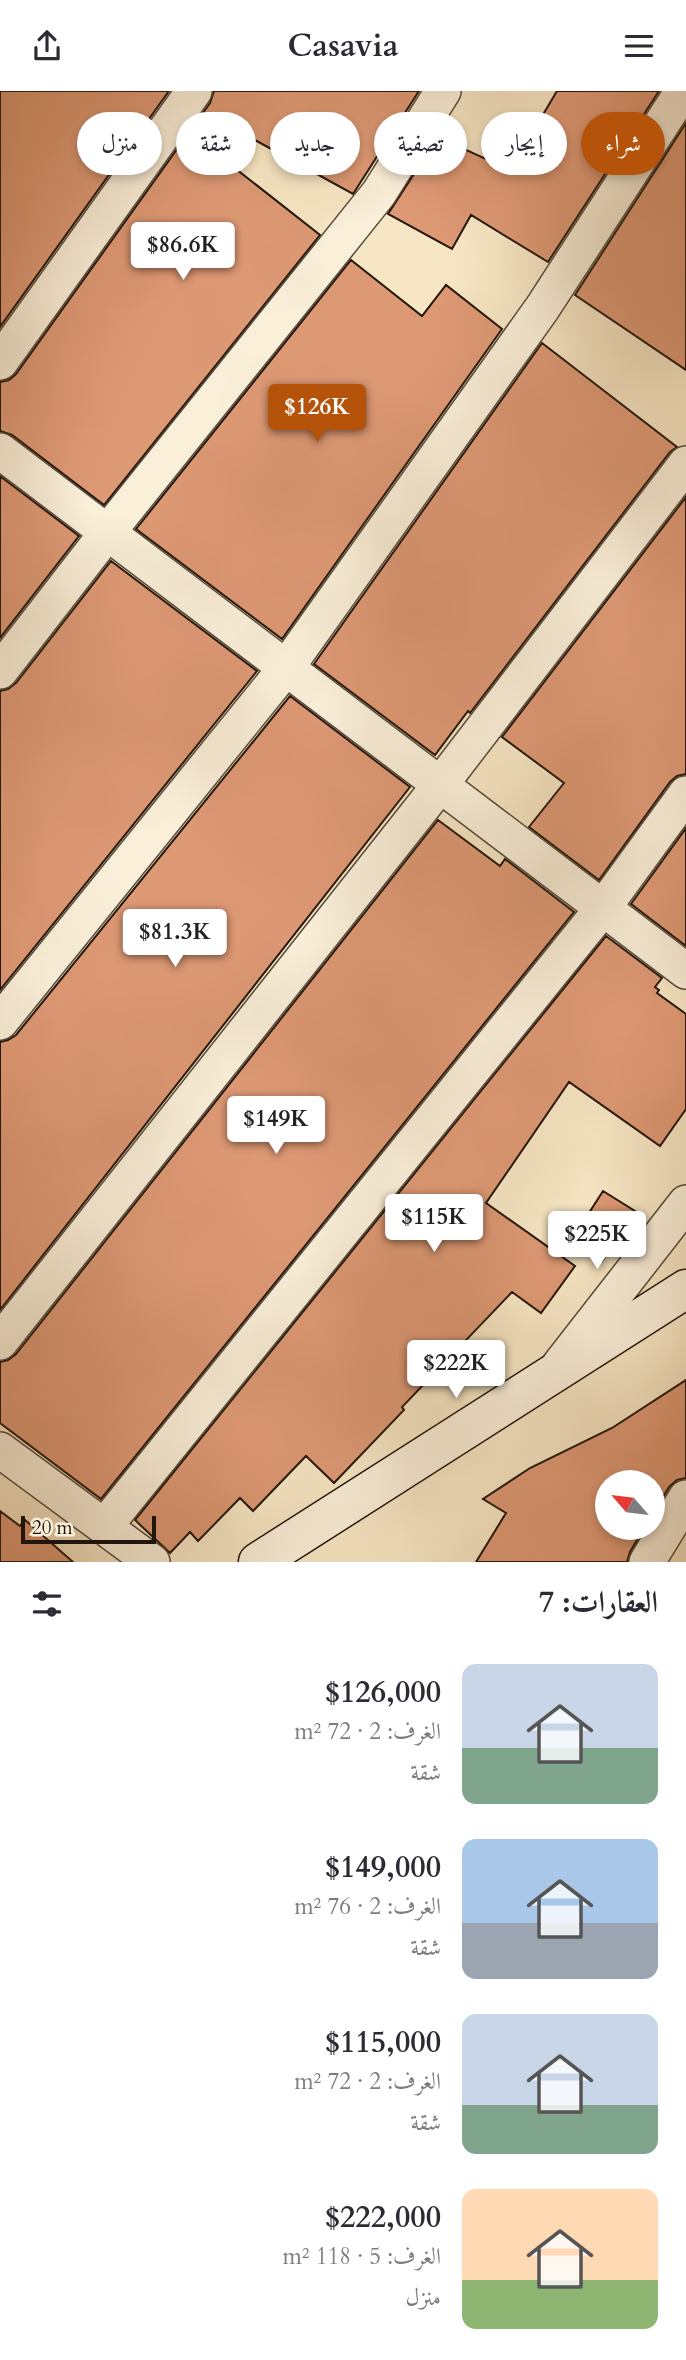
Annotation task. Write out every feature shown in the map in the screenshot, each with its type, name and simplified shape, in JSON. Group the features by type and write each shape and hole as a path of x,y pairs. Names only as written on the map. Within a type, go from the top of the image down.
{"main road":[{"path":"258,1562 686,1289"}],"street":[{"path":"0,362 194,91"},
{"path":"0,671 379,193 443,91"},
{"path":"0,1022 286,668 543,307 683,91"},
{"path":"0,451 686,971"},
{"path":"0,1342 440,785 686,464"},
{"path":"104,1527 603,908 686,794"},
{"path":"552,1374 686,1203"},
{"path":"0,1450 152,1562"},
{"path":"647,1562 686,1498"}],"building":[{"path":"0,91 169,91 154,112 77,112 77,175 109,175 0,327"},
{"path":"214,91 419,91 406,112 374,112 374,161 353,194 318,175 360,175 360,112 270,112 270,148 256,141 256,112 204,112"},
{"path":"557,91 659,91 645,112 581,112 581,175 604,175 548,262 471,215 452,249 388,214 413,175 467,175 467,150 481,157 481,175 567,175 567,112 545,112"},
{"path":"686,123 686,370 575,295 652,175 665,175 665,156"},
{"path":"176,150 176,175 244,175 320,235 104,505 12,435 0,431 0,382 9,380 16,374 158,175 162,175 162,170"},
{"path":"351,260 422,316 446,285 502,329 282,639 136,529"},
{"path":"542,343 677,447 670,452 435,755 314,664"},
{"path":"0,476 79,536 0,638"},
{"path":"686,497 686,774 677,776 670,782 599,880 529,827 564,783 502,737"},
{"path":"111,561 257,671 0,990 0,691 16,683"},
{"path":"290,696 410,787 0,1310 0,1042 16,1035"},
{"path":"438,820 500,866 505,859 574,912 101,1499 0,1423 0,1362 16,1354"},
{"path":"686,828 686,946 631,904"},
{"path":"606,936 662,978 655,987 659,990 657,993 686,1014 686,1109 660,1146 569,1082 486,1203 575,1266 541,1313 512,1292 334,1483 306,1456 253,1511 240,1498 198,1541 190,1532 170,1553 135,1520"},
{"path":"603,1191 635,1211 602,1261 571,1241"},
{"path":"686,1380 686,1478 677,1480 665,1494 665,1470 595,1470 595,1540 637,1540 627,1562 476,1562 506,1513 483,1499 530,1468 612,1428"},
{"path":"0,1511 20,1526 25,1520 73,1562 0,1562"}]}
